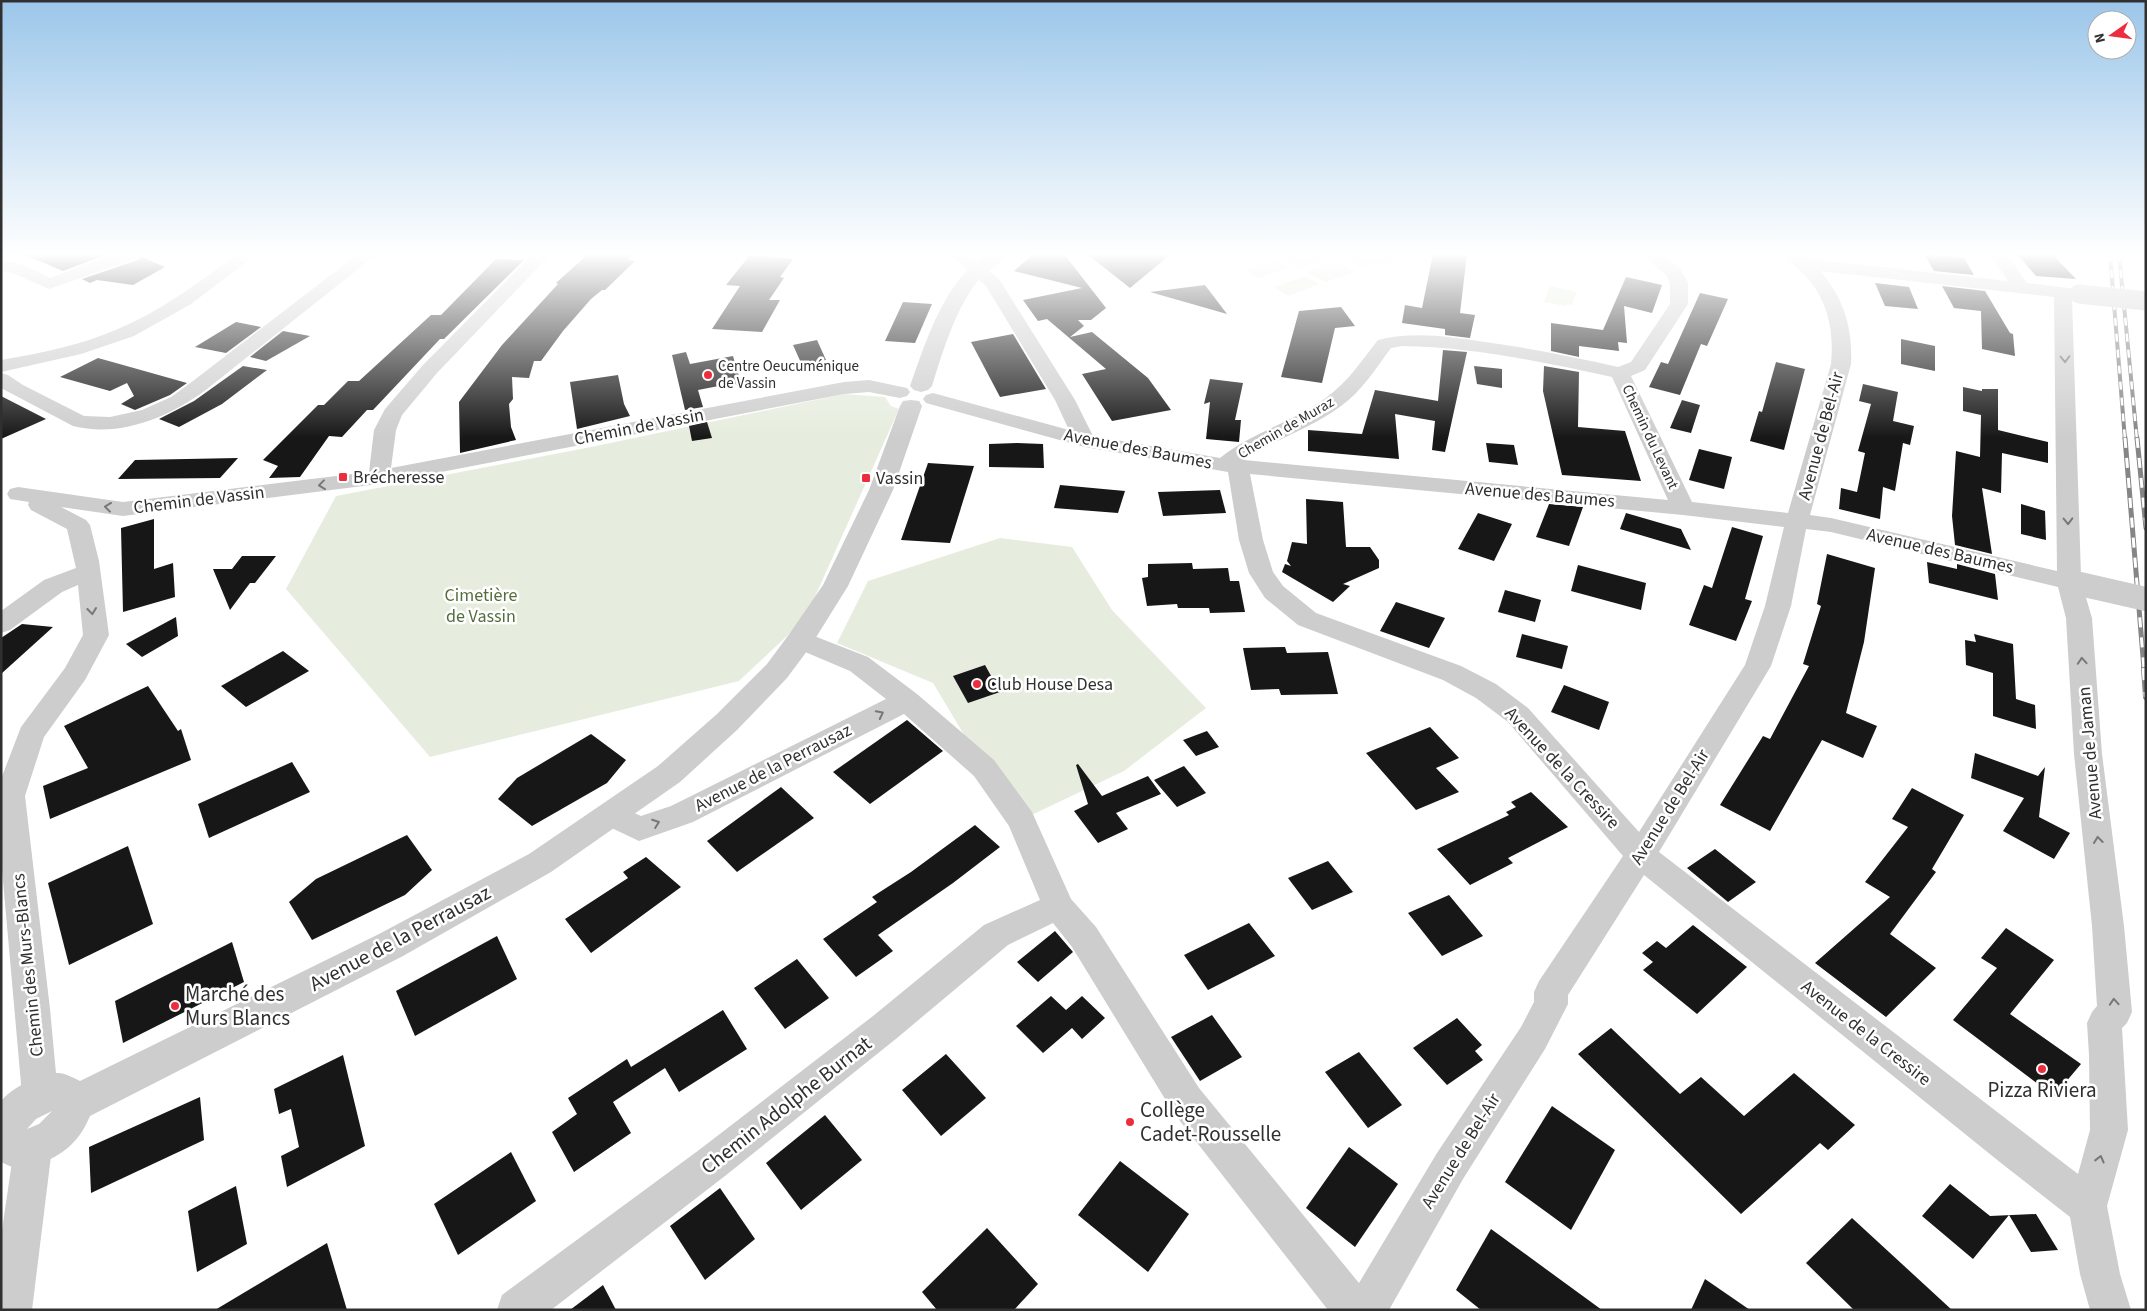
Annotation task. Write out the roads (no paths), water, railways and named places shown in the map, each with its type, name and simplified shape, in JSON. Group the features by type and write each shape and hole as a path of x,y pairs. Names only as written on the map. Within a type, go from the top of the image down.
{"street":[{"path":"1,371 1,366 81,349 113,338 159,315"},
{"path":"1,379 16,389 80,422 110,423 148,415 178,401 193,391 288,315"},
{"path":"379,477 384,430 392,413 430,369 483,315"},
{"name":"Avenue de la Perrausaz","path":"57,1099 391,945 540,863 669,774 727,722 777,671 800,640 834,586 877,498 949,315"},
{"path":"1014,315 1065,400 1085,440"},
{"name":"Chemin du Levant","path":"1672,315 1638,366 1620,373 1683,508"},
{"name":"Avenue de Bel-Air","path":"1366,1310 1450,1166 1533,1038 1551,1004 1551,992 1641,854 1758,666 1778,606 1797,521 1841,364 1844,345 1838,315"},
{"name":"Avenue de Jaman","path":"2071,315 2074,582 2079,618 2088,754 2108,926 2115,1012 2104,1023 2107,1055 2109,1130 2088,1206"},
{"name":"Chemin de Muraz","path":"1231,466 1240,451 1326,407 1352,386 1385,344 1392,340 1421,340 1463,345 1590,366 1620,373"},
{"name":"Chemin de Vassin","path":"10,492 123,509 379,477 844,388 869,386 916,396"},
{"name":"Avenue des Baumes","path":"916,396 1085,440 1231,466 1683,508 1831,525 2146,599"},
{"name":"Avenue de la Cressire","path":"1231,466 1261,573 1274,592 1308,619 1452,673 1486,691 1518,715 1641,854 1998,1138 2088,1206"},
{"name":"Chemin des Murs-Blancs","path":"10,492 78,525 87,561 96,635 76,673 31,734 10,796 33,1009 57,1099"},
{"path":"1,624 54,586 87,572"},
{"path":"800,640 859,664 907,701 984,768 1021,820 1049,880 1058,906 1084,937 1186,1100 1354,1310"},
{"name":"Avenue de la Perrausaz","path":"612,815 639,830 682,814 907,701"},
{"name":"Chemin Adolphe Burnat","path":"517,1310 712,1163 885,1028 996,935 1058,906"},
{"path":"11,1310 13,1144 46,1142 62,1129 73,1113 57,1099"},
{"path":"2088,1206 2100,1274 2111,1310"}],"railway":[{"path":"2115,315 2125,440"},
{"path":"2125,315 2137,440"},
{"path":"2125,438 2144,669"},
{"path":"2137,438 2146,528"},
{"path":"2144,668 2146,697"}],"place":[{"name":"Centre Oeucuménique de Vassin","path":"708,375"},
{"name":"Brécheresse","path":"343,477"},
{"name":"Vassin","path":"866,478"},
{"name":"Club House Desa","path":"977,684"},
{"name":"Marché des Murs Blancs","path":"175,1006"},
{"name":"Pizza Riviera","path":"2042,1069"},
{"name":"Collège Cadet-Rousselle","path":"1130,1122"}],"park label":[{"name":"Cimetière de Vassin","path":"481,605"}]}
